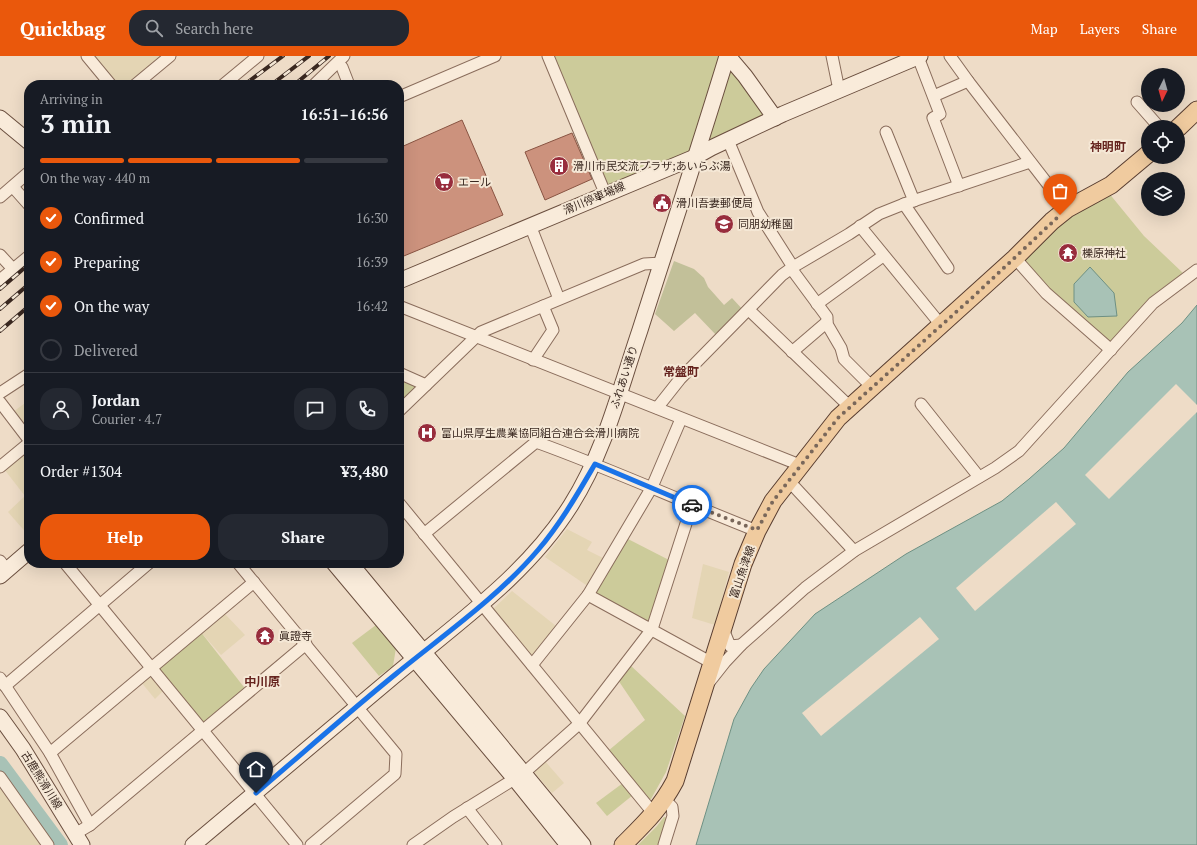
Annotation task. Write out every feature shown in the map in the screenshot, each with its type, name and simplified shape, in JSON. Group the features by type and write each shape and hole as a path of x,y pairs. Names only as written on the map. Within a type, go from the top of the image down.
{"main road":[{"path":"1185,121 1197,110"},
{"name":"富山魚津線","path":"623,845 654,814 665,800 675,781 743,564 757,530 773,501 788,480 838,418 1015,258 1052,222 1067,209 1111,185 1141,160"}],"street":[{"path":"86,56 107,80"},
{"path":"141,80 170,56"},
{"path":"229,80 258,56"},
{"path":"404,95 495,56"},
{"path":"548,56 605,193"},
{"path":"727,56 779,116"},
{"name":"ふれあい通り","path":"193,845 482,604 513,576 538,550 571,506 595,464 662,263 727,56"},
{"path":"741,56 779,116"},
{"path":"832,56 839,90"},
{"path":"919,56 940,114 933,118 959,186"},
{"name":"滑川停車場線","path":"404,279 605,193 695,157 779,116 919,56"},
{"path":"950,56 1067,209"},
{"path":"320,80 343,61 348,80"},
{"path":"936,95 968,81"},
{"path":"1137,102 1153,120"},
{"path":"0,118 24,138"},
{"path":"886,132 909,202 948,268"},
{"path":"728,140 758,212 794,267 793,271 827,317 827,324 842,348 844,359 872,387"},
{"path":"657,408 680,379 782,275 794,267 879,214 909,202 1030,162"},
{"path":"0,197 24,176"},
{"path":"13,186 24,199"},
{"path":"530,226 559,299"},
{"path":"860,226 941,325"},
{"path":"0,255 13,269"},
{"path":"817,304 884,256"},
{"path":"1015,258 1046,293 1111,350"},
{"path":"0,280 24,260"},
{"path":"404,406 481,332 644,264 662,263"},
{"path":"705,688 725,662 741,645 805,588 854,551 979,477 1019,451 1154,303 1197,270"},
{"path":"533,360 553,330 543,306"},
{"path":"404,308 800,465"},
{"path":"749,310 850,407"},
{"path":"792,352 827,322"},
{"path":"404,375 426,385"},
{"path":"0,393 24,377"},
{"path":"0,402 24,433"},
{"path":"921,404 979,477"},
{"path":"532,665 588,595 652,488 681,419"},
{"path":"424,534 536,442 595,464 692,505 757,530"},
{"path":"0,467 24,447"},
{"path":"788,480 854,551"},
{"path":"413,845 467,808 519,776 579,724 652,629 692,505"},
{"path":"404,509 654,814"},
{"path":"2,569 24,554"},
{"path":"69,568 100,604 151,669 256,793 297,845"},
{"path":"90,825 50,753 2,682 143,568"},
{"path":"242,568 396,754 395,774 312,845"},
{"path":"339,568 420,655"},
{"path":"354,568 420,655 519,776 583,845"},
{"path":"50,753 254,582"},
{"path":"588,595 712,663"},
{"path":"723,629 730,646 741,645"},
{"path":"79,840 90,825 306,644"},
{"name":"古鹿熊滑川線","path":"0,717 23,749 79,840"},
{"path":"519,776 568,845"},
{"path":"0,777 48,845"},
{"path":"664,845 673,816 672,807 665,800"},
{"path":"467,808 496,845"}],"shaded area":[{"path":"92,56 162,56 134,80 113,80"},
{"path":"548,56 728,56 771,112 605,193"},
{"path":"1108,192 1144,236 1183,273 1153,295 1109,344 1048,290 1020,259 1070,218"},
{"path":"674,261 694,269 704,278 708,287 724,305 732,298 744,311 718,337 695,313 674,331 655,314"},
{"path":"1090,267 1114,293 1117,316 1088,317 1074,302 1074,284"},
{"path":"1197,305 1197,845 696,845 734,719 751,688 764,669 815,614 906,554 1002,501 1064,448 1128,372 1182,323"},
{"path":"404,376 426,385 404,406"},
{"path":"24,404 24,426 13,412"},
{"path":"24,452 24,495 4,469"},
{"path":"24,497 24,530 8,512"},
{"path":"567,529 592,542 587,550 605,559 589,587 545,557"},
{"path":"628,539 669,560 651,621 646,621 597,594 597,588"},
{"path":"703,564 729,572 715,625 692,618"},
{"path":"512,591 556,626 535,655 531,656 493,609"},
{"path":"224,613 245,635 221,655 200,631"},
{"path":"376,625 396,648 393,666 379,676 352,643"},
{"path":"200,631 247,691 207,724 201,724 157,671 158,666"},
{"path":"630,665 685,716 666,772 651,799 647,799 608,751 645,720 618,680"},
{"path":"151,675 163,691 155,699 141,682"},
{"path":"544,760 564,783 552,793 535,773 536,768"},
{"path":"0,783 44,845 0,845"},
{"path":"623,783 633,795 607,816 596,803"},
{"path":"664,817 668,818 664,845 638,845 657,826"}],"pier":[{"path":"1176,384 1197,405 1197,412 1109,499 1085,475"},
{"path":"1056,502 1076,524 975,611 956,588"},
{"path":"920,617 939,639 821,736 802,713"}],"building":[{"name":"エール","path":"462,120 503,215 404,256 404,146"},
{"name":"滑川市民交流プラザ;あいらぶ湯","path":"572,133 592,179 545,200 525,152"}],"waterway":[{"path":"0,764 60,845"}],"railway":[{"path":"251,80 283,56"},
{"path":"278,80 309,56"},
{"path":"300,80 329,56"},
{"path":"0,289 24,268"},
{"path":"0,309 24,288"},
{"path":"0,331 24,310"}],"way so far":[{"path":"692,505 757,530 773,501 838,418 974,296 1060,215"}],"place":[{"name":"滑川市民交流プラザ;あいらぶ湯","path":"559,166"},
{"name":"エール","path":"444,182"},
{"name":"滑川吾妻郵便局","path":"662,203"},
{"name":"同朋幼稚園","path":"724,224"},
{"name":"櫟原神社","path":"1068,253"},
{"name":"富山県厚生農業協同組合連合会滑川病院","path":"427,433"},
{"name":"眞證寺","path":"265,636"}],"district":[{"name":"神明町","path":"1108,147"},
{"name":"常盤町","path":"681,372"},
{"name":"中川原","path":"262,682"}],"route":[{"path":"256,793 396,674 482,604 513,576 538,550 571,506 595,464 692,505"}]}
